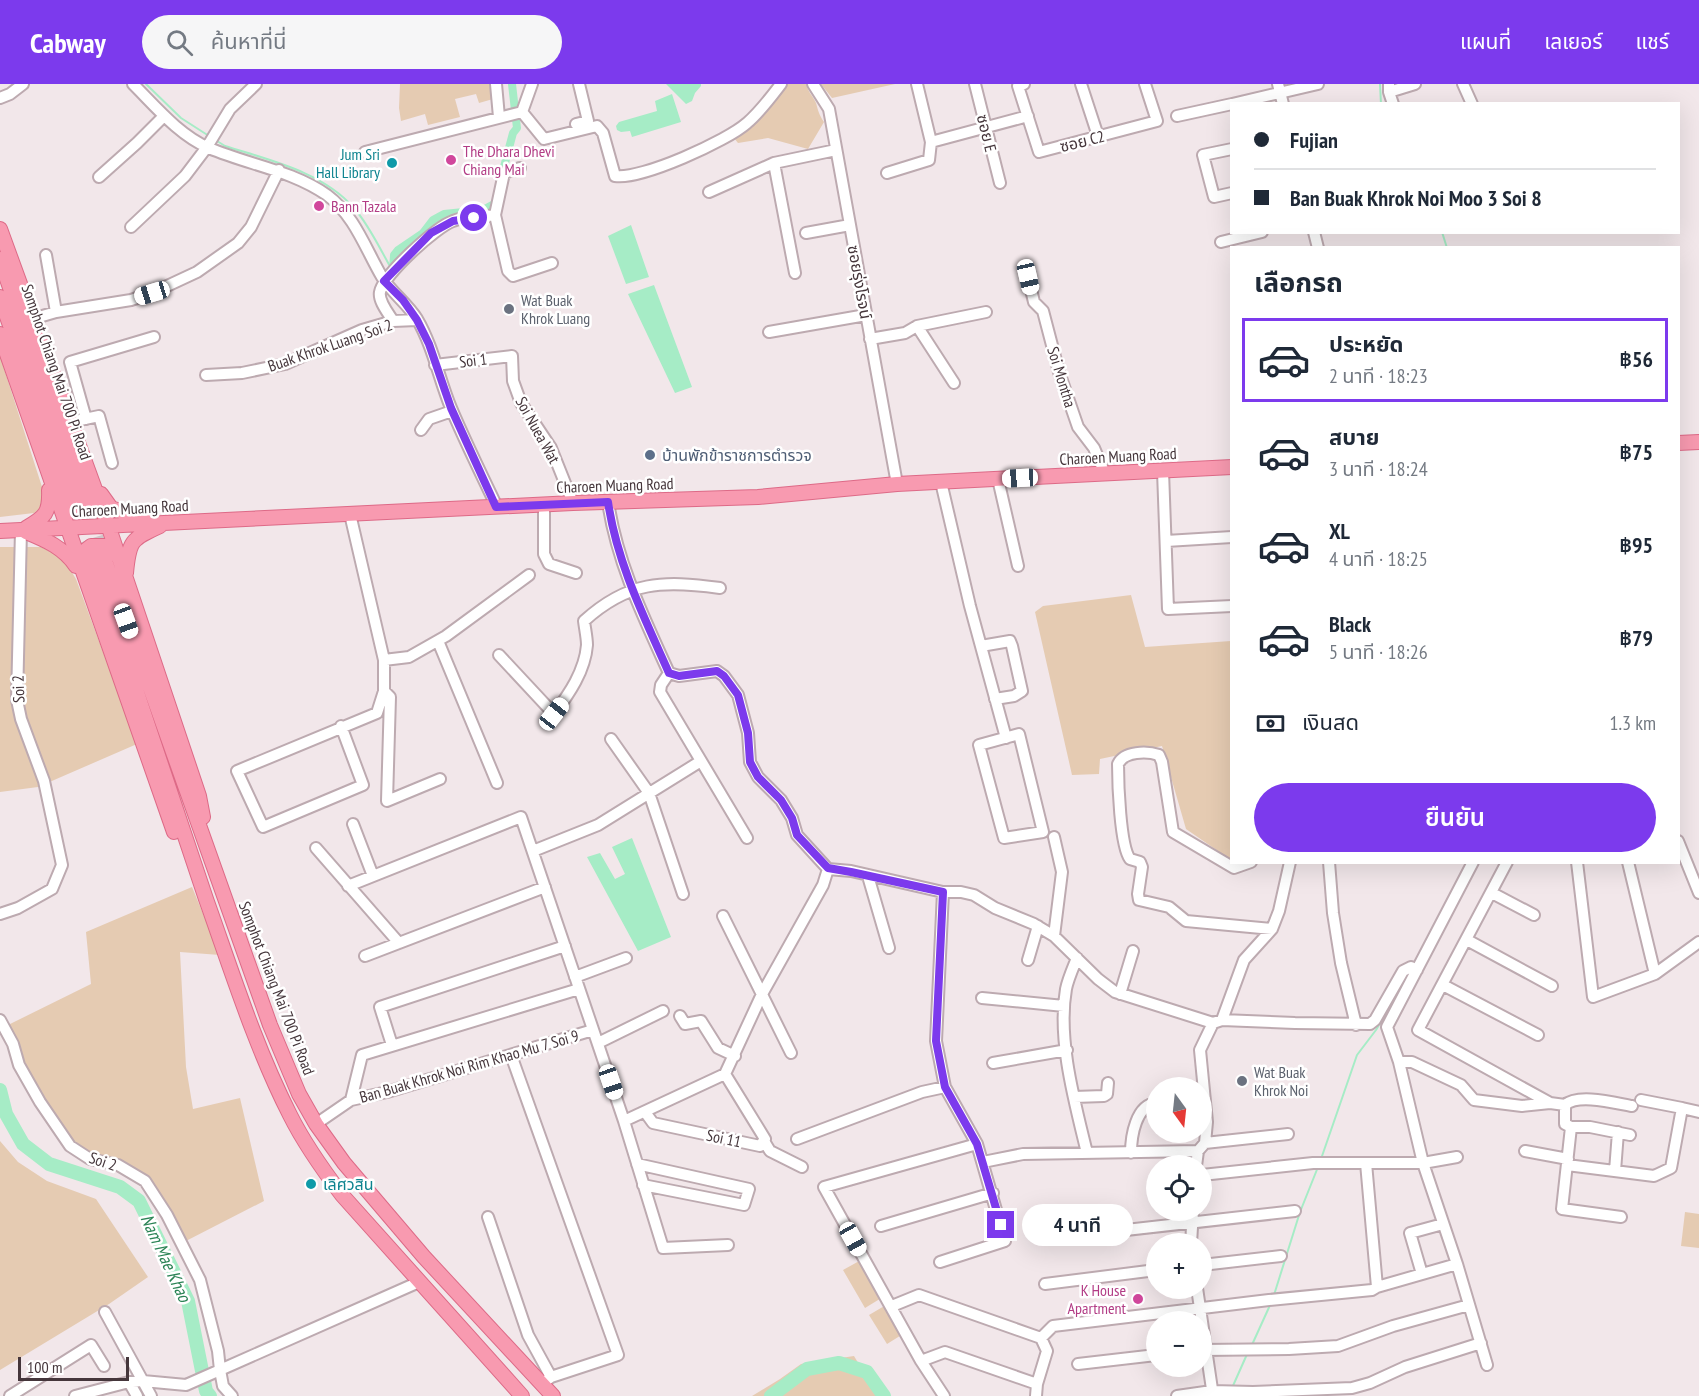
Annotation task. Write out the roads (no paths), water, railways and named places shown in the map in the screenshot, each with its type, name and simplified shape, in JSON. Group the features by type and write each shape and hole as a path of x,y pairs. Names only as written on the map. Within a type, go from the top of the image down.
{"main road":[{"path":"0,230 91,480 111,508 136,518 167,523"},
{"name":"Somphot Chiang Mai 700 Pi Road","path":"0,259 84,498"},
{"name":"Somphot Chiang Mai 700 Pi Road","path":"0,297 84,498"},
{"path":"0,334 173,831 195,867"},
{"path":"1680,443 1699,442"},
{"name":"Charoen Muang Road","path":"0,531 573,503 758,497 897,484 1230,467"},
{"path":"21,531 41,519 50,508 49,477"},
{"path":"84,498 91,480"},
{"path":"58,501 66,509 81,509 91,502 84,498"},
{"path":"84,498 108,525 104,556"},
{"path":"125,578 128,550 138,536 167,523"},
{"path":"21,531 46,541 68,555 87,582"},
{"path":"79,563 82,554 91,546 105,546 104,556 195,867 249,1022 291,1118 342,1196 522,1396"},
{"path":"104,556 125,578 200,796 212,860"},
{"name":"Somphot Chiang Mai 700 Pi Road","path":"104,556 270,1025 299,1094 316,1124 344,1163 424,1257 547,1381 553,1396"}],"street":[{"path":"0,98 23,84"},
{"path":"133,84 164,116 188,136 207,147 303,180 343,208 355,224 384,281 403,300 417,320 429,344 452,411 496,507"},
{"path":"131,227 185,176 207,147 230,109 256,84"},
{"path":"496,84 502,116"},
{"path":"522,112 532,84"},
{"path":"538,133 588,121 579,84"},
{"path":"522,112 544,139 597,126 603,133 615,176 624,177 658,168 725,137 746,124 781,84"},
{"name":"ซอยรุ่งโรจน์","path":"813,84 830,110 897,484"},
{"path":"887,173 929,160 931,142 917,84"},
{"name":"ซอย E","path":"975,84 1000,183"},
{"path":"1080,84 1098,136"},
{"name":"ซอย C2","path":"1021,85 1039,152 1157,121 1145,84"},
{"path":"1241,102 1318,84"},
{"path":"1389,88 1415,84"},
{"path":"1463,84 1471,102"},
{"path":"1177,116 1230,104"},
{"path":"364,152 522,112"},
{"path":"99,177 164,116"},
{"path":"931,142 1028,116"},
{"path":"1230,148 1203,155 1214,197 1230,193"},
{"path":"709,192 774,163 836,150"},
{"path":"774,163 795,273"},
{"path":"520,168 504,172 495,215 510,275 552,263"},
{"path":"32,318 131,300 197,272 238,243 251,227 279,170"},
{"path":"393,321 380,299 379,293 384,281 431,233 453,221 495,215"},
{"path":"806,233 849,225"},
{"path":"1221,242 1254,234"},
{"path":"45,255 56,312"},
{"name":"Soi Montha","path":"1028,277 1034,302 1043,311 1078,428 1094,448 1105,474"},
{"path":"870,339 905,333 917,326 986,312"},
{"path":"769,332 866,315"},
{"name":"Buak Khrok Luang Soi 2","path":"206,375 242,373 285,364 362,330 393,321 417,320"},
{"path":"917,326 954,383"},
{"path":"51,367 154,337"},
{"name":"Soi 1","path":"435,365 512,356"},
{"name":"Soi Nuea Wat","path":"512,356 513,381 521,403 551,448 573,503"},
{"path":"69,362 86,419"},
{"path":"421,430 429,419 452,411"},
{"path":"71,423 99,416 112,463"},
{"path":"1163,471 1168,609 1230,606"},
{"path":"998,479 1018,566"},
{"path":"941,482 1006,738"},
{"path":"608,502 612,526 632,590 669,673 679,676 717,671 724,676 738,695 748,733 750,762 758,777 781,800 792,818 797,835 828,868 943,892 974,895 995,908 1038,926 1054,936 1098,979 1120,994 1217,1021 1370,1024 1376,1020 1403,971 1412,967 1417,970"},
{"path":"544,505 544,554 549,564 576,573"},
{"path":"341,726 363,784 263,828 237,771 341,726 376,713 384,691 384,660 350,514"},
{"name":"Soi 2","path":"0,914 18,909 52,889 62,865 44,781 21,719 17,700 21,531"},
{"path":"1166,541 1230,537"},
{"path":"384,660 409,657 438,640 529,575"},
{"path":"499,655 554,714 569,694 582,667 587,645 584,621 603,604 632,590 681,583 720,588"},
{"path":"438,640 497,783"},
{"path":"981,646 1006,641 1010,641 1012,646 1022,691 1014,696 995,699"},
{"path":"669,673 660,692 747,838"},
{"path":"384,691 390,697 387,801 440,779"},
{"path":"1019,734 1042,832 1004,838 979,745 1006,738 1019,734"},
{"path":"611,740 649,793 683,894"},
{"path":"1245,864 1234,868 1173,832 1161,756 1155,753 1126,755 1118,764 1119,796 1128,857 1140,862 1142,867 1139,900 1169,907 1186,921 1272,929"},
{"path":"533,851 598,825 701,761"},
{"path":"348,886 521,817 624,1121 663,1248 728,1245"},
{"path":"353,824 373,876"},
{"path":"1054,837 1062,873 1054,936"},
{"path":"1680,847 1699,893"},
{"path":"316,848 399,943"},
{"path":"1202,1077 1200,1050 1217,1021 1244,960 1272,929 1279,912 1290,864"},
{"path":"1329,864 1341,963 1356,1024"},
{"path":"1472,864 1388,1027 1399,1062 1423,1163 1457,1264 1487,1365"},
{"path":"1506,864 1419,1030 1550,1103"},
{"path":"1577,864 1593,997 1655,974 1699,942"},
{"path":"1628,864 1655,974"},
{"path":"624,1121 725,1074 762,994 823,885 828,868"},
{"path":"868,876 889,948"},
{"path":"365,956 545,887"},
{"path":"940,1262 1005,1241 977,1144 945,1087 936,1041 943,892"},
{"path":"1492,893 1534,915"},
{"path":"723,916 791,1053"},
{"path":"1028,960 1038,926"},
{"path":"1467,940 1552,986"},
{"path":"392,1045 380,1007 565,946"},
{"path":"1120,994 1133,951"},
{"path":"575,976 626,958"},
{"path":"1077,958 1066,987 1064,1006 1069,1076 1087,1154"},
{"path":"1443,985 1538,1035"},
{"path":"351,1100 362,1055 579,989"},
{"path":"982,998 1064,1006"},
{"path":"598,1043 663,1011"},
{"path":"680,1016 685,1024 701,1021 718,1048 735,1056"},
{"name":"Soi 2","path":"0,1020 13,1044 19,1065 40,1102 70,1146 90,1159 118,1165 145,1181 167,1215 200,1280 218,1351 217,1372 223,1386 232,1396"},
{"name":"Ban Buak Khrok Noi Rim Khao Mu 7 Soi 9","path":"316,1124 351,1100 387,1092 593,1030"},
{"path":"993,1063 1067,1050"},
{"path":"488,1217 528,1335 547,1381 618,1355 511,1055"},
{"path":"1399,1062 1412,1062 1461,1085 1474,1100 1522,1106 1550,1103 1565,1105 1573,1100 1584,1099 1682,1108 1699,1112"},
{"name":"Soi 11","path":"645,1112 653,1123 760,1146 765,1139 725,1074"},
{"path":"1074,1097 1104,1096 1107,1094 1108,1083"},
{"path":"797,1139 922,1092 945,1087"},
{"path":"1565,1105 1565,1125 1590,1127 1630,1135"},
{"path":"1131,1153 1131,1136 1146,1106"},
{"path":"1525,1151 1567,1162 1654,1176 1671,1168 1682,1108"},
{"path":"1571,1127 1562,1209 1621,1216"},
{"path":"1615,1171 1618,1132"},
{"path":"983,1162 1023,1154 1131,1153 1202,1147 1288,1134"},
{"path":"764,1141 770,1151 802,1167"},
{"path":"1199,1155 1203,1143"},
{"path":"944,1396 921,1361 824,1187 977,1144"},
{"path":"1212,1174 1310,1163 1423,1163 1457,1157"},
{"path":"1366,1162 1377,1287"},
{"path":"637,1164 749,1188 744,1205 643,1185"},
{"path":"881,1226 993,1193"},
{"path":"1212,1215 1295,1211"},
{"path":"1046,1239 1160,1221"},
{"path":"1422,1274 1410,1233 1443,1224"},
{"path":"1212,1264 1281,1256"},
{"path":"1041,1338 1053,1326 1372,1290 1457,1264"},
{"path":"1045,1284 1146,1271"},
{"path":"76,1396 129,1382 186,1385 418,1282"},
{"path":"892,1306 920,1295 1041,1338 1047,1351 1037,1384 1036,1396"},
{"path":"1199,1299 1200,1311"},
{"path":"1212,1350 1338,1346 1393,1326 1469,1305"},
{"path":"105,1312 151,1396"},
{"path":"1177,1396 1352,1388 1370,1383 1405,1367 1481,1343"},
{"path":"10,1396 92,1345 104,1366"},
{"path":"921,1361 945,1353 1037,1384"},
{"path":"1078,1364 1146,1356"},
{"path":"1212,1377 1216,1393"},
{"path":"129,1382 137,1396"}],"waterway":[{"path":"146,84 181,118 209,136"},
{"path":"501,178 513,133 517,128 512,84"},
{"path":"1380,84 1381,102"},
{"path":"217,141 225,146 277,162 327,185 354,208 365,222 391,268"},
{"path":"393,270 394,255 423,233 433,220 444,214 483,210 494,204 497,198"},
{"path":"1443,234 1446,246"},
{"path":"1321,1159 1357,1055 1376,1030 1408,976"},
{"name":"Nam Mae Khao","path":"0,1090 6,1114 23,1144 49,1164 120,1187 139,1201 188,1301 206,1391 210,1396"},
{"path":"1274,1295 1300,1212 1318,1167"},
{"path":"1251,1347 1271,1303"},
{"path":"1232,1388 1248,1352"},
{"name":"Nam Mae Khao","path":"771,1396 807,1369 839,1363 867,1372 884,1396"}],"tunnel":[{"path":"83,497 102,554"},
{"path":"72,501 92,557"}],"place":[{"name":"The Dhara Dhevi Chiang Mai","path":"451,160"},
{"name":"Jum Sri Hall Library","path":"392,163"},
{"name":"Bann Tazala","path":"319,206"},
{"name":"Wat Buak Khrok Luang","path":"509,309"},
{"name":"บ้านพักข้าราชการตำรวจ","path":"650,455"},
{"name":"Wat Buak Khrok Noi","path":"1242,1081"},
{"name":"เลิศวสิน","path":"311,1184"},
{"name":"K House Apartment","path":"1138,1299"}]}
